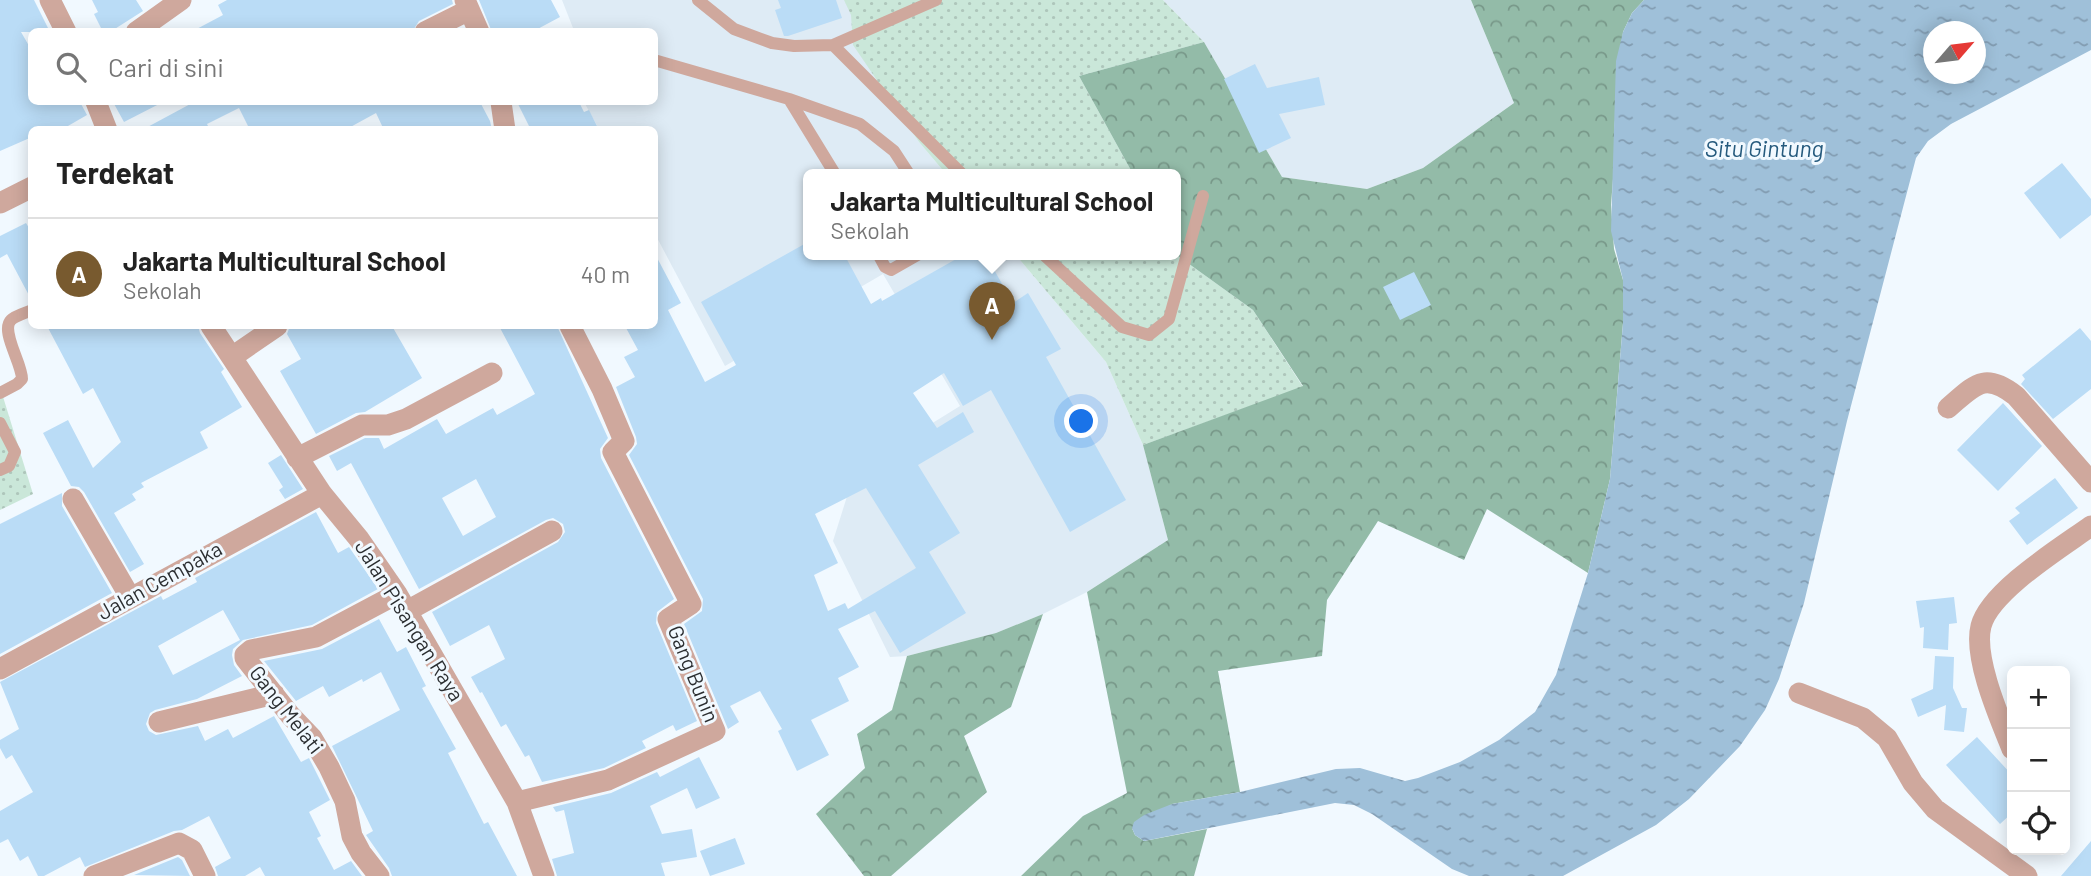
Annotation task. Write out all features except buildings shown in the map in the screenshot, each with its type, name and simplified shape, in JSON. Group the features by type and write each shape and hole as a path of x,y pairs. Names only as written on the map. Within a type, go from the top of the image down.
{"street":[{"path":"50,0 64,28"},
{"path":"141,28 181,0"},
{"path":"431,28 467,5 477,28"},
{"path":"97,105 105,126"},
{"path":"501,105 504,126"},
{"path":"0,203 28,189"},
{"name":"Jalan Pisangan Raya","path":"213,329 322,494 359,539 402,602 517,802 544,876"},
{"path":"232,357 273,329"},
{"name":"Gang Bunin","path":"517,802 608,780 715,731 668,619 691,604 613,453 624,441 602,389 572,329"},
{"path":"298,458 362,425 388,425 406,419 492,373"},
{"path":"1948,408 1975,384 1988,381 2002,385 2016,396 2091,482"},
{"name":"Jalan Cempaka","path":"0,669 322,494"},
{"path":"73,499 130,597"},
{"path":"402,602 552,531"},
{"path":"2007,738 1994,707 1985,673 1981,627 1989,608 2000,596 2055,550 2085,537"},
{"name":"Gang Melati","path":"379,876 352,836 345,801 312,738 245,658 249,651 316,637 402,602"},
{"path":"1799,692 1863,718 1887,738 1913,783 1936,809 2027,876"},
{"path":"159,722 274,694"},
{"path":"94,876 179,843 192,850 205,876"}],"lane":[{"path":"698,0 734,29 772,43 794,46 833,44 936,0"},
{"path":"833,44 957,169"},
{"path":"658,61 789,99 860,124 894,151 906,169"},
{"path":"789,99 832,169"},
{"path":"1049,260 1122,327 1149,335 1169,319 1203,196"},
{"path":"881,260 885,267 891,270 908,260"},
{"path":"0,393 22,379 22,369 7,333 11,320 28,312"},
{"path":"0,423 15,452 9,466 0,470"}],"shaded area":[{"path":"562,0 935,0 854,45 919,142 942,169 803,169 803,260 1020,260 1106,362 1143,445 1168,540 1087,592 1043,614 996,633 907,656 890,657 833,541 855,471 960,406 883,274 725,366 658,240 658,126 597,126 586,105 658,105 658,28 573,28"},
{"path":"1163,0 1471,0 1514,103 1423,168 1367,189 1282,177 1204,42"}],"green space":[{"path":"844,0 1163,0 1204,42 1079,76 1130,169 942,169 919,142 853,45 851,15"},
{"path":"1471,0 1644,0 1632,13 1623,32 1614,131 1611,205 1614,249 1623,280 1623,323 1610,479 1588,573 1487,509 1464,560 1378,521 1327,600 1322,656 1218,671 1240,792 1172,804 1132,828 1135,835 1144,841 1207,829 1194,876 1021,876 1083,816 1127,793 1087,592 1168,540 1143,445 1303,386 1253,310 1181,258 1181,169 1130,169 1079,76 1204,42 1282,177 1367,189 1423,168 1514,103"},
{"path":"1181,258 1253,310 1303,387 1143,445 1106,362 1020,260"},
{"path":"0,387 33,494 0,510"},
{"path":"1043,614 1011,707 964,736 987,792 891,876 864,876 816,814 865,768 857,734 892,710 907,656 996,633"}],"water":[{"name":"Situ Gintung","path":"1644,0 2091,0 2091,50 1951,124 1928,141 1916,158 1847,421 1804,603 1779,679 1765,710 1740,746 1689,799 1656,825 1563,876 1469,876 1452,869 1372,814 1354,805 1335,803 1144,841 1135,835 1132,828 1134,822 1172,804 1240,792 1336,769 1360,768 1405,781 1418,778 1460,762 1499,740 1535,712 1556,675 1588,573 1610,479 1623,323 1623,280 1611,231 1616,61 1623,32 1632,13"}],"place":[{"name":"Jakarta Multicultural School","path":"992,340"}]}
